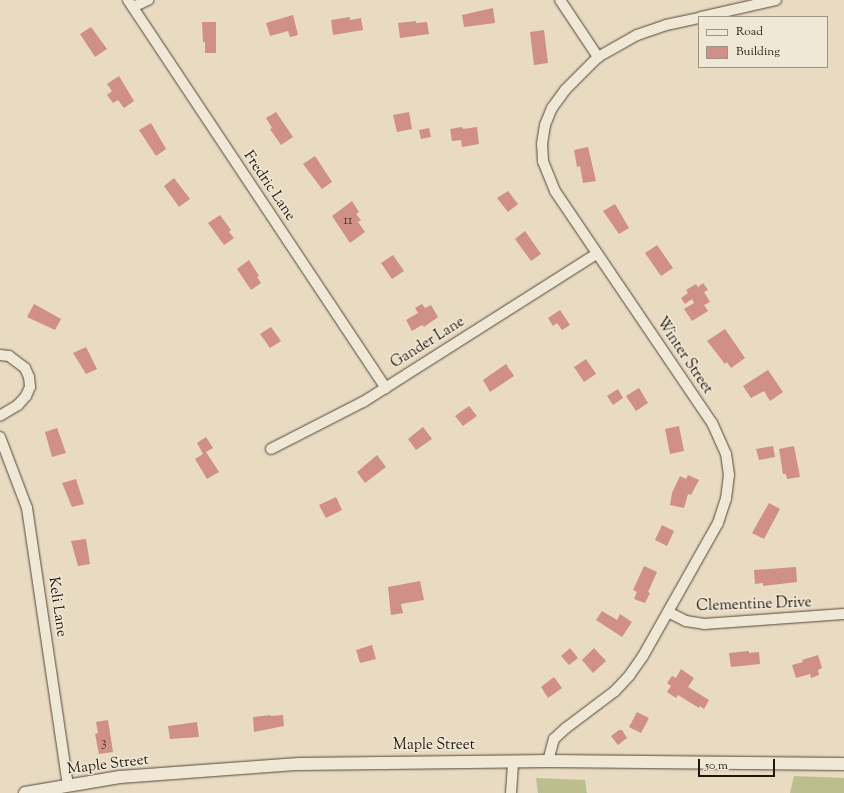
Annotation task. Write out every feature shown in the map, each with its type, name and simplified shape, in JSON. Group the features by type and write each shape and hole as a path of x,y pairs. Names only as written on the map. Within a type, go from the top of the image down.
{"street":[{"path":"131,3 148,0"},
{"path":"560,0 598,57"},
{"name":"Winter Street","path":"704,16 776,0"},
{"name":"Fredric Lane","path":"131,3 386,388"},
{"name":"Winter Street","path":"548,761 554,738 606,699 629,676 668,612 723,510 729,487 729,475 726,454 712,423 596,254 555,191 544,164 542,144 545,125 552,108 565,90 598,57 637,35 666,25 698,17"},
{"name":"Gander Lane","path":"271,449 363,402 596,254"},
{"path":"0,355 9,356 25,368 29,377 30,387 26,396 18,405 0,416"},
{"name":"Keli Lane","path":"0,437 27,508 68,786"},
{"name":"Clementine Drive","path":"668,612 686,621 704,624 844,614"},
{"name":"Maple Street","path":"25,793 120,777 299,764 548,761 844,764"},
{"path":"511,793 513,762"}],"green space":[{"path":"794,776 844,778 844,793 790,793"},
{"path":"536,778 585,780 587,793 538,793"}],"building":[{"path":"493,8 495,23 464,27 462,15"},
{"path":"293,15 298,35 290,37 288,31 270,36 266,23"},
{"path":"350,17 350,20 361,18 363,30 333,35 331,20"},
{"path":"416,21 416,23 427,22 429,34 400,38 398,23"},
{"path":"202,22 216,22 216,53 205,53"},
{"path":"91,27 107,49 95,57 80,34"},
{"path":"544,30 548,63 534,65 530,32"},
{"path":"119,76 134,101 124,108 118,100 113,103 107,95 112,91 107,84"},
{"path":"276,112 293,137 281,145 270,129 272,128 266,118"},
{"path":"409,112 412,129 397,132 393,115"},
{"path":"151,123 166,149 156,156 139,130"},
{"path":"462,127 463,129 477,127 479,144 462,147 461,140 452,141 450,129"},
{"path":"429,128 431,137 421,139 419,130"},
{"path":"588,147 596,181 583,183 580,166 577,167 574,150"},
{"path":"315,156 332,182 322,189 303,164"},
{"path":"174,178 190,199 179,207 164,186"},
{"path":"508,191 518,204 508,212 497,198"},
{"path":"352,201 359,212 356,214 361,220 358,222 365,232 350,243 332,216"},
{"path":"615,204 629,228 619,234 603,211"},
{"path":"220,215 231,230 229,232 234,238 224,245 208,223"},
{"path":"525,231 541,254 531,261 515,239"},
{"path":"657,245 673,268 661,276 645,253"},
{"path":"393,255 404,271 392,279 381,263"},
{"path":"249,260 259,276 257,277 261,283 251,290 237,269"},
{"path":"703,283 708,290 704,292 710,302 704,305 708,311 692,321 684,309 694,303 692,299 685,304 681,298 688,293 686,290 696,284 698,287"},
{"path":"34,304 61,319 55,330 27,317"},
{"path":"422,304 425,308 431,305 438,317 424,327 422,325 412,331 406,320 418,313 415,308"},
{"path":"560,310 570,325 562,330 557,323 553,326 548,318"},
{"path":"271,327 281,341 270,348 260,334"},
{"path":"725,329 745,358 731,368 727,362 725,364 707,341"},
{"path":"86,347 97,369 86,374 73,353"},
{"path":"586,359 596,374 584,382 574,367"},
{"path":"506,364 514,376 490,392 483,380"},
{"path":"768,370 783,392 770,401 764,391 751,398 743,386"},
{"path":"639,388 648,403 636,411 626,396"},
{"path":"618,389 623,398 613,405 607,396"},
{"path":"469,406 477,416 463,426 455,416"},
{"path":"679,426 684,451 670,454 665,429"},
{"path":"423,427 432,439 416,450 408,439"},
{"path":"57,428 66,453 52,457 45,432"},
{"path":"206,437 213,448 206,452 219,472 207,479 195,459 203,454 197,443"},
{"path":"773,446 775,457 759,460 756,449"},
{"path":"794,446 800,477 787,479 786,474 783,474 779,449"},
{"path":"377,455 386,467 365,483 357,472"},
{"path":"688,475 699,480 691,495 688,494 684,508 670,505 672,493 680,476 686,479"},
{"path":"76,479 84,504 72,507 62,483"},
{"path":"336,497 342,510 326,518 319,505"},
{"path":"769,503 780,509 764,539 752,533"},
{"path":"662,525 674,531 667,546 655,540"},
{"path":"86,539 90,564 78,566 71,541"},
{"path":"644,566 657,572 645,603 634,599 637,592 633,590"},
{"path":"796,567 797,582 763,586 763,583 755,584 754,570"},
{"path":"420,581 424,600 401,604 403,613 391,615 388,587"},
{"path":"602,611 617,620 620,614 632,622 622,637 596,620"},
{"path":"372,645 376,659 360,663 356,650"},
{"path":"570,648 578,658 569,665 561,656"},
{"path":"594,648 606,661 593,673 582,660"},
{"path":"749,651 749,653 759,652 760,664 731,667 729,653"},
{"path":"818,655 822,668 818,670 819,675 811,678 810,674 796,678 792,665"},
{"path":"681,669 694,678 688,687 709,700 704,709 700,706 699,708 678,695 676,698 667,692 671,686 667,683 672,676 676,678"},
{"path":"554,677 562,688 548,698 541,687"},
{"path":"637,712 649,718 641,733 629,727"},
{"path":"283,715 284,726 254,732 253,717"},
{"path":"108,720 113,752 99,754 95,734 98,733 96,722"},
{"path":"197,722 199,737 170,739 168,726"},
{"path":"619,730 622,730 627,738 618,745 611,736"}]}
